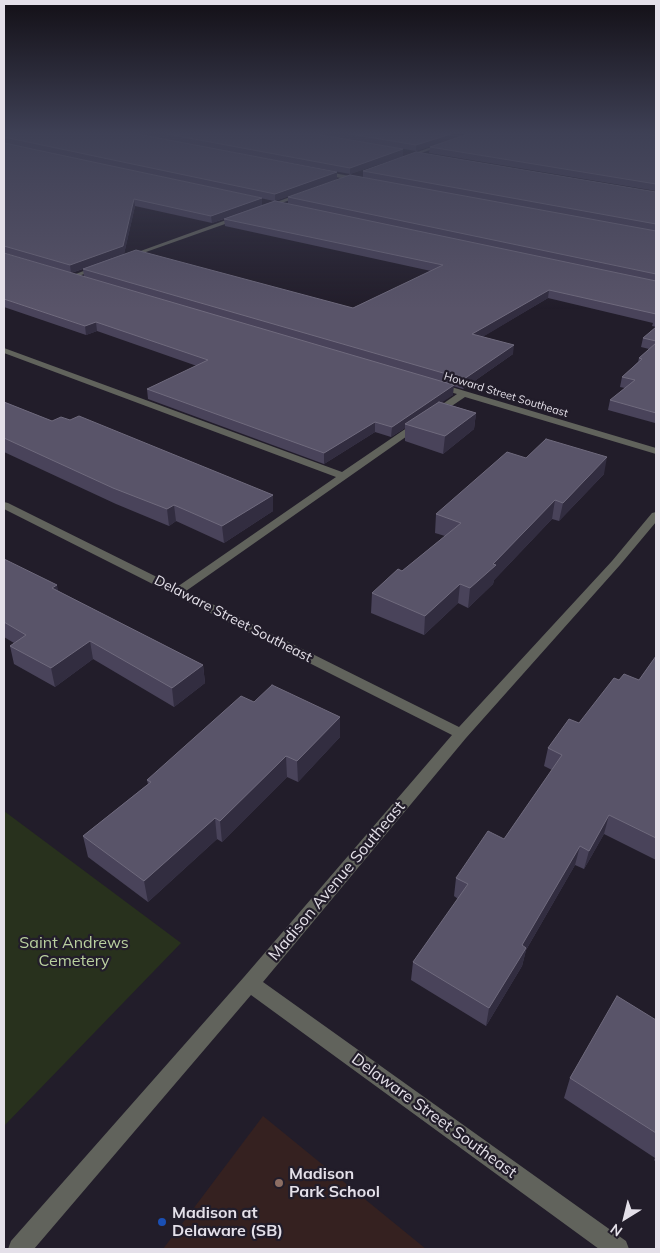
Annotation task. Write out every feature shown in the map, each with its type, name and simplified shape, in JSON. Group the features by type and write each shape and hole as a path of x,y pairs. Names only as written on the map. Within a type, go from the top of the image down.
{"street":[{"path":"262,206 271,205 306,193"},
{"path":"271,205 281,207"},
{"path":"117,261 244,215"},
{"path":"90,283 67,276 108,264"},
{"path":"4,350 343,476"},
{"name":"Howard Street Southeast","path":"425,382 656,451"},
{"path":"177,592 463,394"},
{"name":"Delaware Street Southeast","path":"4,505 461,734"},
{"name":"Madison Avenue Southeast","path":"19,1249 250,983 461,734 616,563 656,515"},
{"name":"Delaware Street Southeast","path":"250,983 618,1249"}],"shaded area":[{"name":"Madison Park School","path":"263,1116 426,1249 163,1249"}],"green space":[{"name":"Saint Andrews Cemetery","path":"4,811 181,943 4,1126"}],"building":[{"path":"4,192 236,192 262,198 211,216 134,199 123,246 70,265 4,246"},
{"path":"301,192 445,192 656,231 656,274 288,197"},
{"path":"482,192 656,192 656,224"},
{"path":"275,201 656,281 656,314 549,290 472,334 514,345 464,379 83,269 136,250 353,308 443,265 224,219"},
{"path":"4,253 454,385 392,427 375,422 324,453 147,389 208,360 96,322 85,326 4,299"},
{"path":"656,327 656,341 643,338"},
{"path":"656,343 656,413 610,400 635,380 622,377"},
{"path":"4,402 52,421 61,417 70,420 79,416 273,495 222,526 174,505 167,509 113,488 4,438"},
{"path":"439,402 476,413 445,436 405,424"},
{"path":"546,439 607,457 563,503 555,500 493,564 496,565 470,588 460,584 425,616 372,593 398,569 402,571 461,523 436,514 507,452 526,458"},
{"path":"4,559 57,585 52,588 203,665 172,688 90,641 51,668 10,646 26,635 4,622"},
{"path":"656,656 656,838 609,815 589,851 580,846 522,945 526,948 489,1008 413,962 468,884 456,878 488,831 504,839 562,755 548,748 569,719 579,723 614,678 619,680 624,674 639,680"},
{"path":"272,685 340,717 297,761 286,756 220,821 215,818 144,881 83,836 151,782 147,780 241,696 254,702"},
{"path":"617,996 656,1020 656,1133 570,1078"}],"place":[{"name":"Madison Park School","path":"279,1183"},
{"name":"Madison at Delaware (SB)","path":"162,1222"}]}
